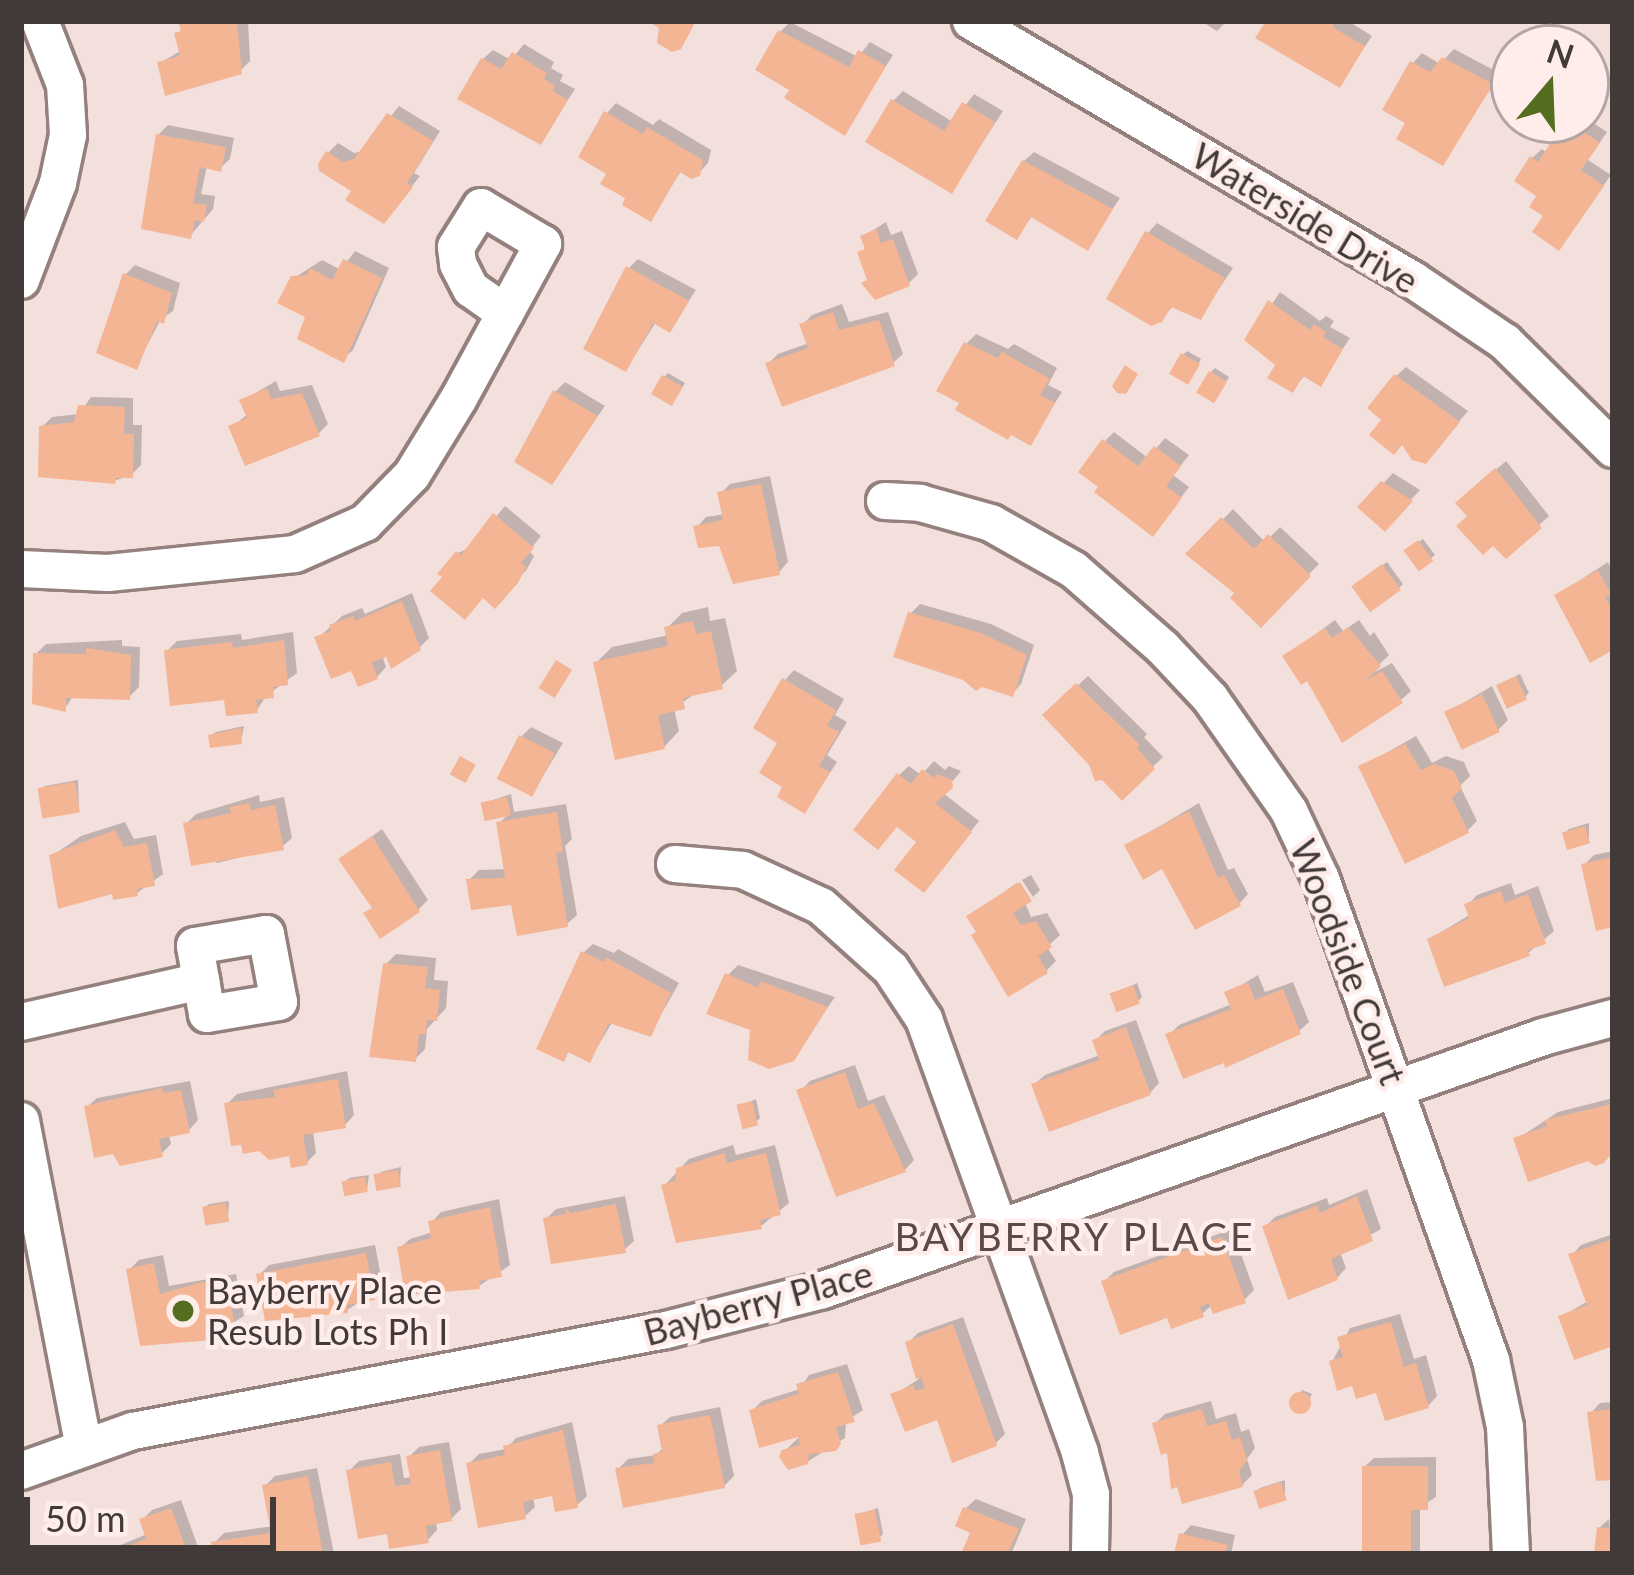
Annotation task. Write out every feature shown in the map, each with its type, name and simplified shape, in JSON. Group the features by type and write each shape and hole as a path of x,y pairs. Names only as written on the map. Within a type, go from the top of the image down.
{"street":[{"path":"21,280 58,183 68,135 65,85 40,21"},
{"name":"Waterside Drive","path":"971,21 1414,280 1505,342 1613,449"},
{"path":"21,568 108,573 295,554 365,523 412,475 506,313"},
{"name":"Woodside Court","path":"885,501 920,503 976,518 1048,552 1123,611 1210,698 1298,828 1322,879 1491,1360 1505,1427 1511,1554"},
{"path":"675,864 743,870 785,885 860,936 891,969 932,1037 1086,1474 1092,1511 1090,1554"},
{"path":"21,1022 201,981"},
{"name":"Bayberry Place","path":"21,1471 84,1447 230,1410 666,1330 823,1290 1397,1088 1613,1018"},
{"path":"21,1121 84,1447"}],"building":[{"path":"178,21 237,21 242,74 165,96 157,62 180,56 174,33 181,31"},
{"path":"647,21 696,21 681,49 672,52 657,43 659,28"},
{"path":"1266,21 1332,21 1334,28 1365,46 1340,88 1255,38"},
{"path":"778,30 849,67 858,50 886,66 845,136 784,98 789,90 755,70"},
{"path":"512,52 547,73 544,79 555,86 553,91 568,100 541,145 457,99 481,58 501,69"},
{"path":"1442,57 1490,82 1443,166 1396,139 1405,123 1382,110 1410,61 1430,72"},
{"path":"891,99 944,131 962,102 995,122 952,194 865,142"},
{"path":"604,111 643,134 647,127 703,160 700,176 691,179 680,172 651,222 622,205 625,198 600,184 606,174 578,157"},
{"path":"387,113 433,141 407,183 413,187 384,224 345,200 351,191 319,171 318,164 326,151 343,162 354,159"},
{"path":"156,134 226,147 221,172 200,167 193,203 207,205 204,222 195,220 191,239 141,229"},
{"path":"1550,144 1599,144 1581,170 1604,186 1559,251 1532,232 1543,216 1529,207 1536,196 1514,181 1530,156 1538,162"},
{"path":"1022,160 1113,209 1088,251 1031,217 1017,240 985,221"},
{"path":"876,229 881,243 893,239 910,286 875,300 861,283 867,280 857,252 865,249 860,236"},
{"path":"1145,231 1225,278 1201,320 1171,307 1162,322 1151,326 1106,299"},
{"path":"343,259 382,278 344,363 297,339 305,317 277,303 291,276 307,275 310,268 332,280"},
{"path":"626,266 689,301 670,333 653,323 626,372 583,349"},
{"path":"123,273 172,293 164,324 157,321 137,370 96,353"},
{"path":"1268,300 1310,330 1314,324 1326,332 1323,337 1343,349 1321,387 1303,376 1293,393 1267,378 1275,365 1244,340"},
{"path":"833,312 839,330 879,320 895,366 782,407 765,363 808,348 799,324"},
{"path":"964,342 998,358 1002,352 1050,379 1040,395 1055,403 1031,446 1011,435 1008,440 955,410 959,403 936,391"},
{"path":"1181,353 1200,364 1188,385 1169,374"},
{"path":"1125,365 1138,374 1126,394 1117,393 1112,386"},
{"path":"1209,371 1227,382 1214,403 1196,392"},
{"path":"1394,374 1460,422 1426,464 1412,460 1402,445 1394,455 1369,435 1381,420 1367,408"},
{"path":"662,375 683,387 672,406 651,394"},
{"path":"267,388 271,399 302,393 320,436 245,466 228,426 247,418 239,400"},
{"path":"553,390 598,416 552,485 514,462"},
{"path":"78,405 125,407 124,434 134,434 133,478 116,478 115,484 38,477 39,426 74,422"},
{"path":"1102,439 1138,466 1154,446 1181,466 1166,486 1182,498 1153,537 1094,492 1098,487 1078,472"},
{"path":"1495,468 1542,528 1506,559 1493,546 1483,555 1456,526 1467,516 1455,503"},
{"path":"1381,481 1413,501 1385,532 1357,507"},
{"path":"761,484 780,575 733,584 719,546 698,548 693,526 723,520 717,492"},
{"path":"493,513 534,548 521,563 526,567 518,583 495,609 483,598 465,620 430,591 442,577 437,574 456,551 461,555"},
{"path":"1221,517 1254,549 1268,534 1311,576 1261,628 1230,598 1234,593 1185,554"},
{"path":"1418,540 1433,561 1419,572 1403,551"},
{"path":"1382,564 1401,590 1370,612 1351,586"},
{"path":"1598,570 1611,594 1605,597 1613,612 1613,650 1590,663 1554,595"},
{"path":"402,601 421,650 391,669 386,657 372,662 378,679 358,687 351,671 331,679 314,637 331,631 329,625 353,616 355,621"},
{"path":"908,612 981,633 1027,655 1013,697 982,687 976,691 963,680 893,657"},
{"path":"693,621 696,634 711,631 723,689 683,698 685,709 658,715 665,749 615,760 593,662 668,646 664,627"},
{"path":"1348,627 1381,666 1365,681 1382,671 1403,703 1342,743 1307,681 1301,685 1282,656 1325,628 1332,638"},
{"path":"284,640 288,685 273,687 274,698 256,700 258,713 226,716 224,700 170,706 164,650 232,642 233,648"},
{"path":"86,648 131,655 130,700 66,698 66,712 32,704 33,653 86,654"},
{"path":"556,660 572,670 555,698 539,688"},
{"path":"1516,676 1527,700 1507,709 1496,685"},
{"path":"782,678 836,710 827,726 839,732 819,766 830,772 805,814 777,797 782,787 759,773 777,743 753,728"},
{"path":"1076,683 1140,745 1137,748 1155,769 1122,801 1102,780 1095,781 1089,765 1042,715"},
{"path":"1482,694 1500,732 1462,750 1444,712"},
{"path":"241,728 242,744 210,748 208,735"},
{"path":"519,735 555,753 532,797 497,779"},
{"path":"1405,744 1421,770 1434,764 1454,771 1462,788 1452,798 1469,833 1405,864 1358,766"},
{"path":"460,756 476,765 466,783 450,774"},
{"path":"922,769 934,778 937,774 952,780 953,788 935,803 972,832 924,893 894,870 916,842 897,827 878,850 853,830 897,773 911,784"},
{"path":"75,782 80,813 42,819 37,788"},
{"path":"507,797 511,816 485,821 481,803"},
{"path":"250,803 251,810 275,805 284,850 191,866 183,823 231,813 230,807"},
{"path":"1189,811 1218,878 1224,875 1241,906 1195,930 1162,869 1143,880 1124,845"},
{"path":"557,812 563,852 556,853 568,927 517,936 511,905 471,910 466,879 505,878 496,822"},
{"path":"1585,826 1590,843 1567,850 1562,833"},
{"path":"115,830 124,847 147,843 155,886 137,889 138,896 113,900 112,894 58,909 49,855"},
{"path":"372,836 420,912 380,939 363,913 372,908 338,859"},
{"path":"1613,857 1613,927 1596,931 1581,864"},
{"path":"1020,882 1032,901 1013,913 1021,925 1036,921 1052,947 1038,956 1048,973 1008,997 971,935 976,932 966,916"},
{"path":"1501,891 1505,903 1528,894 1546,944 1528,950 1530,956 1444,987 1427,939 1469,918 1464,904"},
{"path":"581,951 604,962 606,957 671,993 651,1037 609,1023 590,1063 568,1052 564,1062 536,1049"},
{"path":"383,963 428,967 425,988 440,990 437,1021 427,1020 426,1034 419,1034 416,1062 369,1057"},
{"path":"725,973 758,988 760,981 828,1007 794,1061 769,1069 748,1060 750,1030 706,1014"},
{"path":"1248,982 1255,1000 1283,989 1301,1034 1225,1068 1224,1063 1183,1079 1165,1034 1231,1009 1224,992"},
{"path":"1133,985 1140,1004 1116,1012 1110,994"},
{"path":"1126,1027 1151,1095 1049,1132 1031,1084 1099,1060 1092,1040"},
{"path":"845,1072 858,1109 874,1103 906,1172 836,1197 796,1090"},
{"path":"338,1079 346,1128 303,1135 308,1165 291,1168 289,1156 269,1160 259,1151 243,1154 241,1145 231,1146 224,1103 275,1097 273,1090"},
{"path":"162,1088 163,1093 181,1090 190,1133 159,1139 163,1157 120,1166 113,1154 94,1158 84,1106"},
{"path":"752,1101 758,1125 743,1129 736,1105"},
{"path":"1611,1104 1613,1152 1604,1163 1595,1166 1588,1161 1528,1182 1513,1138 1547,1126 1545,1120"},
{"path":"724,1153 727,1163 766,1153 781,1215 760,1220 762,1229 676,1243 661,1185 675,1181 676,1168"},
{"path":"398,1170 401,1187 376,1191 373,1174"},
{"path":"365,1177 368,1192 344,1196 341,1182"},
{"path":"1357,1196 1373,1241 1331,1259 1338,1280 1288,1300 1262,1226 1317,1206 1320,1213"},
{"path":"226,1203 229,1222 205,1226 202,1207"},
{"path":"616,1204 626,1253 551,1264 543,1218 566,1214 565,1208 571,1213"},
{"path":"490,1207 502,1277 479,1281 480,1289 405,1295 397,1247 431,1238 428,1221"},
{"path":"1222,1237 1246,1303 1213,1314 1209,1303 1200,1307 1204,1317 1171,1329 1167,1318 1120,1335 1101,1281"},
{"path":"1613,1239 1613,1346 1574,1360 1558,1316 1587,1305 1568,1254"},
{"path":"366,1253 375,1300 347,1305 348,1313 265,1321 256,1274"},
{"name":"Bayberry Place Resub Lots Ph I","path":"154,1263 160,1294 202,1282 227,1282 235,1328 210,1333 212,1340 140,1346 126,1269"},
{"path":"1391,1322 1404,1367 1416,1363 1429,1408 1385,1421 1376,1393 1356,1399 1352,1386 1337,1391 1329,1361 1343,1357 1337,1337"},
{"path":"953,1324 997,1446 952,1463 937,1420 905,1432 890,1394 913,1385 915,1391 925,1388 921,1377 916,1379 905,1342"},
{"path":"838,1372 855,1422 836,1427 841,1444 836,1451 809,1454 808,1464 788,1470 779,1457 782,1450 800,1445 798,1437 759,1448 749,1410 799,1394 796,1384"},
{"path":"1300,1392 1311,1403 1300,1414 1289,1403"},
{"path":"1202,1409 1207,1426 1226,1421 1232,1440 1240,1437 1247,1460 1239,1471 1243,1487 1182,1504 1177,1487 1171,1489 1167,1453 1161,1455 1152,1423"},
{"path":"1613,1409 1613,1480 1596,1481 1587,1412"},
{"path":"710,1415 725,1488 623,1508 615,1468 654,1463 653,1454 662,1452 657,1425"},
{"path":"563,1430 578,1508 555,1512 552,1496 523,1502 526,1519 478,1528 466,1463 505,1455 503,1446"},
{"path":"440,1450 452,1521 426,1526 429,1543 389,1549 387,1534 358,1539 346,1470 391,1462 395,1486 411,1484 406,1456"},
{"path":"1362,1466 1428,1466 1428,1510 1411,1510 1411,1554 1362,1554"},
{"path":"308,1476 323,1554 213,1554 211,1542 271,1533 262,1485"},
{"path":"1281,1482 1287,1500 1259,1509 1253,1491"},
{"path":"963,1507 1019,1529 1007,1554 961,1554 970,1533 955,1526"},
{"path":"171,1508 188,1554 106,1554 146,1539 139,1519"},
{"path":"875,1510 881,1541 860,1545 854,1514"},
{"path":"1597,1527 1613,1529 1613,1554 1594,1554"},
{"path":"1179,1533 1228,1545 1225,1554 1174,1554"}],"place":[{"name":"Bayberry Place Resub Lots Ph I","path":"183,1311"}],"district":[{"name":"BAYBERRY PLACE","path":"1075,1236"}]}
